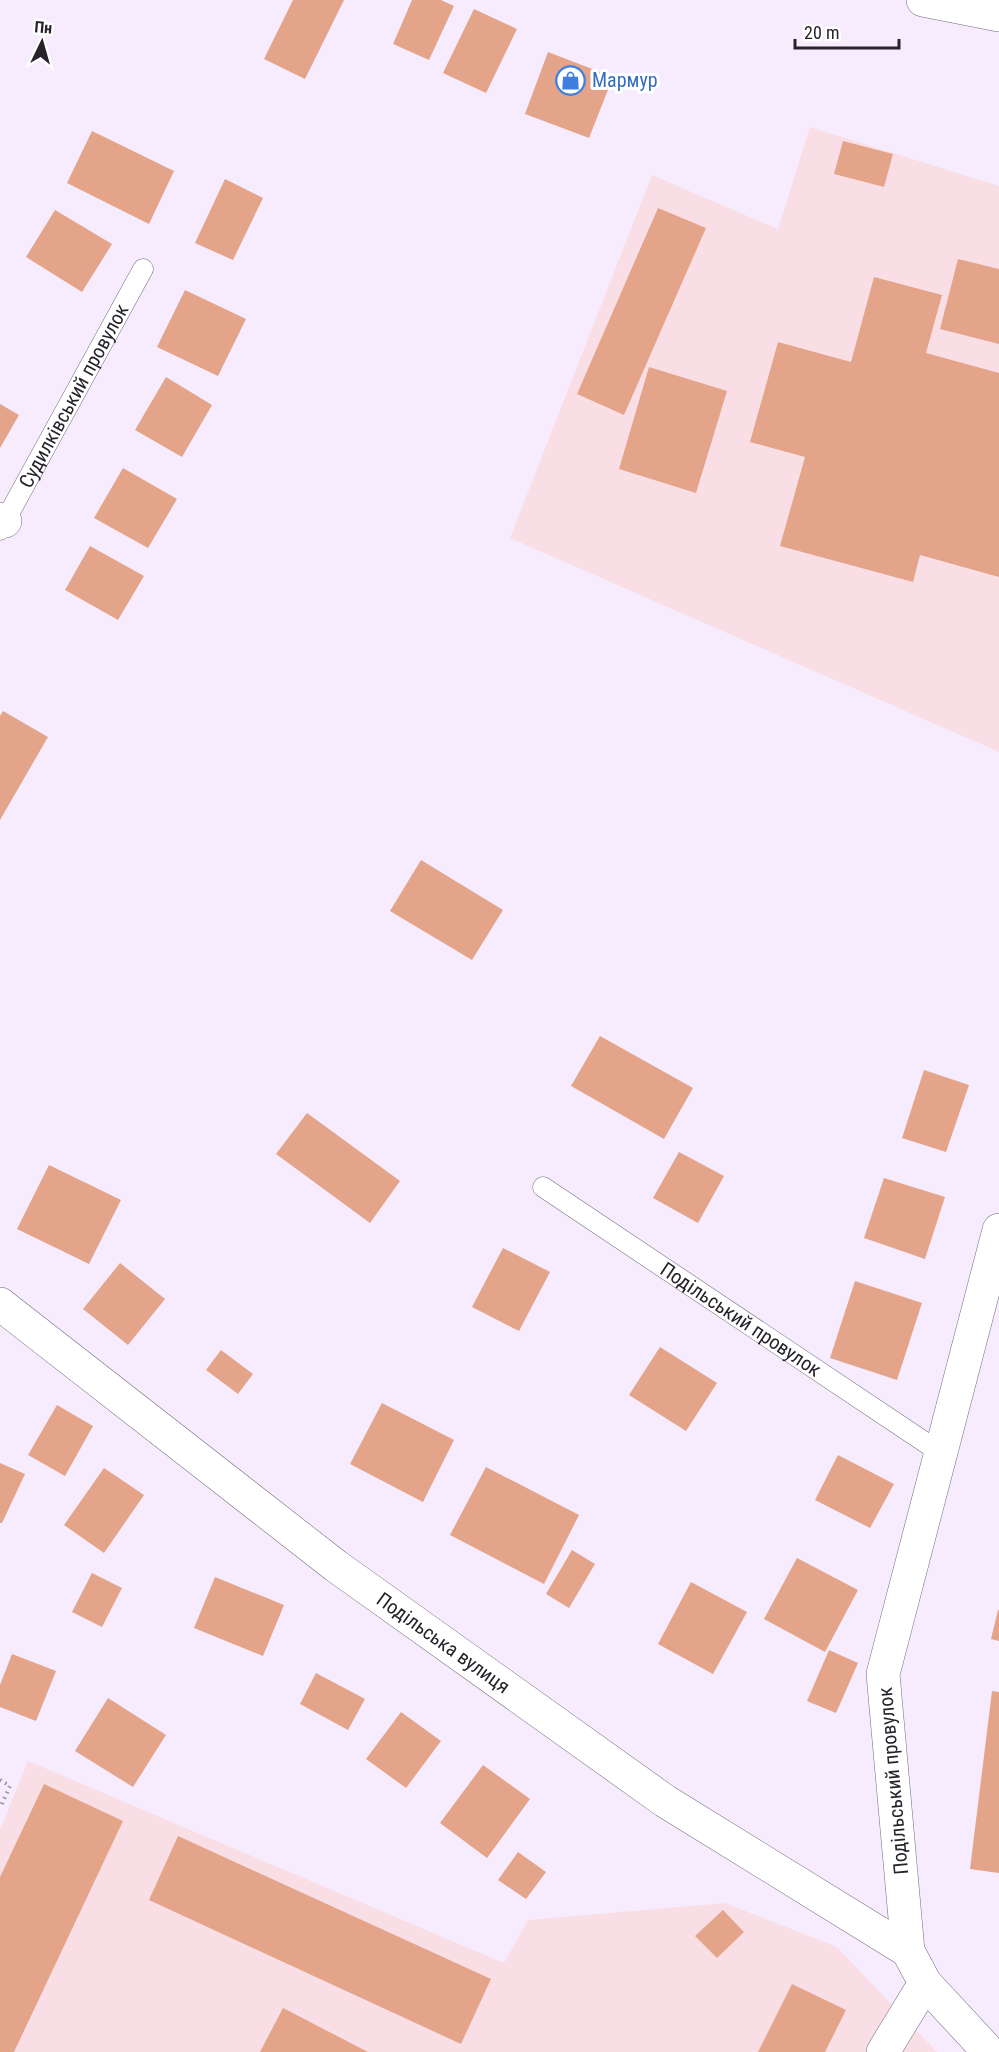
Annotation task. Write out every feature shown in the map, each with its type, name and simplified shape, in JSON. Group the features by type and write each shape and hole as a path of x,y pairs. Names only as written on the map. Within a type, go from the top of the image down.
{"street":[{"path":"923,0 999,15"},
{"name":"Подільський провулок","path":"989,2052 925,1983 908,1951 883,1674 999,1230"},
{"name":"Подільська вулиця","path":"0,1304 336,1566 665,1801 908,1951"},
{"path":"883,2052 925,1983"}],"lane":[{"name":"Судилківський провулок","path":"2,524 143,269"},
{"name":"Подільський провулок","path":"543,1187 941,1453"}],"path":[{"path":"0,1779 10,1786 0,1808"}],"shaded area":[{"path":"810,127 999,186 999,752 510,538 652,175 778,229"},
{"path":"28,1761 504,1963 528,1920 725,1903 837,1947 937,2052 0,2052 0,1830"}],"building":[{"path":"293,0 344,0 305,79 264,59"},
{"path":"412,0 441,0 454,6 429,60 393,44"},
{"path":"474,9 517,29 486,93 443,73"},
{"path":"548,52 613,77 589,138 525,114"},
{"path":"92,131 174,171 149,224 67,183"},
{"path":"843,141 893,154 884,187 834,174"},
{"path":"225,179 263,198 233,260 195,243"},
{"path":"658,208 706,228 624,415 577,394"},
{"path":"55,210 112,244 82,292 26,257"},
{"path":"958,259 999,269 999,344 940,329"},
{"path":"874,277 942,295 926,353 999,373 999,577 920,555 913,582 780,546 805,457 750,442 778,342 851,362"},
{"path":"185,290 246,319 218,376 157,347"},
{"path":"649,367 727,391 696,493 619,469"},
{"path":"166,377 212,405 182,457 135,430"},
{"path":"0,404 19,415 0,448"},
{"path":"123,468 177,499 148,548 94,518"},
{"path":"90,546 144,576 118,620 65,590"},
{"path":"3,711 48,737 0,820 0,716"},
{"path":"421,860 503,910 472,960 390,911"},
{"path":"600,1036 693,1088 664,1139 571,1086"},
{"path":"924,1070 969,1085 946,1152 902,1138"},
{"path":"307,1113 400,1181 370,1223 276,1154"},
{"path":"679,1152 724,1176 698,1223 653,1198"},
{"path":"49,1165 121,1200 89,1264 17,1229"},
{"path":"884,1178 945,1197 925,1259 864,1238"},
{"path":"503,1248 550,1272 519,1331 472,1307"},
{"path":"120,1263 165,1299 128,1345 83,1309"},
{"path":"855,1281 922,1303 897,1380 830,1358"},
{"path":"660,1347 717,1383 686,1431 629,1395"},
{"path":"221,1350 253,1374 238,1394 206,1370"},
{"path":"382,1403 454,1440 423,1502 350,1464"},
{"path":"57,1405 93,1426 65,1476 28,1455"},
{"path":"838,1455 894,1484 870,1528 815,1500"},
{"path":"0,1463 25,1474 2,1523 0,1523"},
{"path":"486,1467 579,1515 544,1584 450,1535"},
{"path":"104,1468 144,1495 104,1553 64,1525"},
{"path":"572,1550 595,1564 569,1608 546,1594"},
{"path":"797,1558 858,1590 825,1652 764,1619"},
{"path":"92,1573 122,1588 102,1627 72,1612"},
{"path":"215,1577 284,1605 263,1656 194,1628"},
{"path":"691,1582 747,1612 713,1674 658,1644"},
{"path":"999,1610 999,1641 991,1639"},
{"path":"829,1650 858,1663 836,1713 807,1701"},
{"path":"12,1654 56,1671 36,1721 0,1707 0,1685"},
{"path":"316,1673 365,1699 348,1730 300,1704"},
{"path":"992,1691 999,1692 999,1873 970,1869"},
{"path":"108,1698 166,1735 133,1787 75,1751"},
{"path":"401,1712 441,1741 406,1788 366,1759"},
{"path":"483,1765 530,1799 487,1858 440,1823"},
{"path":"44,1784 123,1821 14,2052 0,2052 0,1877"},
{"path":"178,1836 491,1979 461,2044 149,1900"},
{"path":"518,1852 546,1872 526,1899 498,1880"},
{"path":"723,1910 744,1932 717,1958 695,1936"},
{"path":"792,1984 846,2010 825,2052 758,2052"},
{"path":"283,2008 368,2052 260,2052"}],"place":[{"name":"Мармур","path":"571,80"}]}
